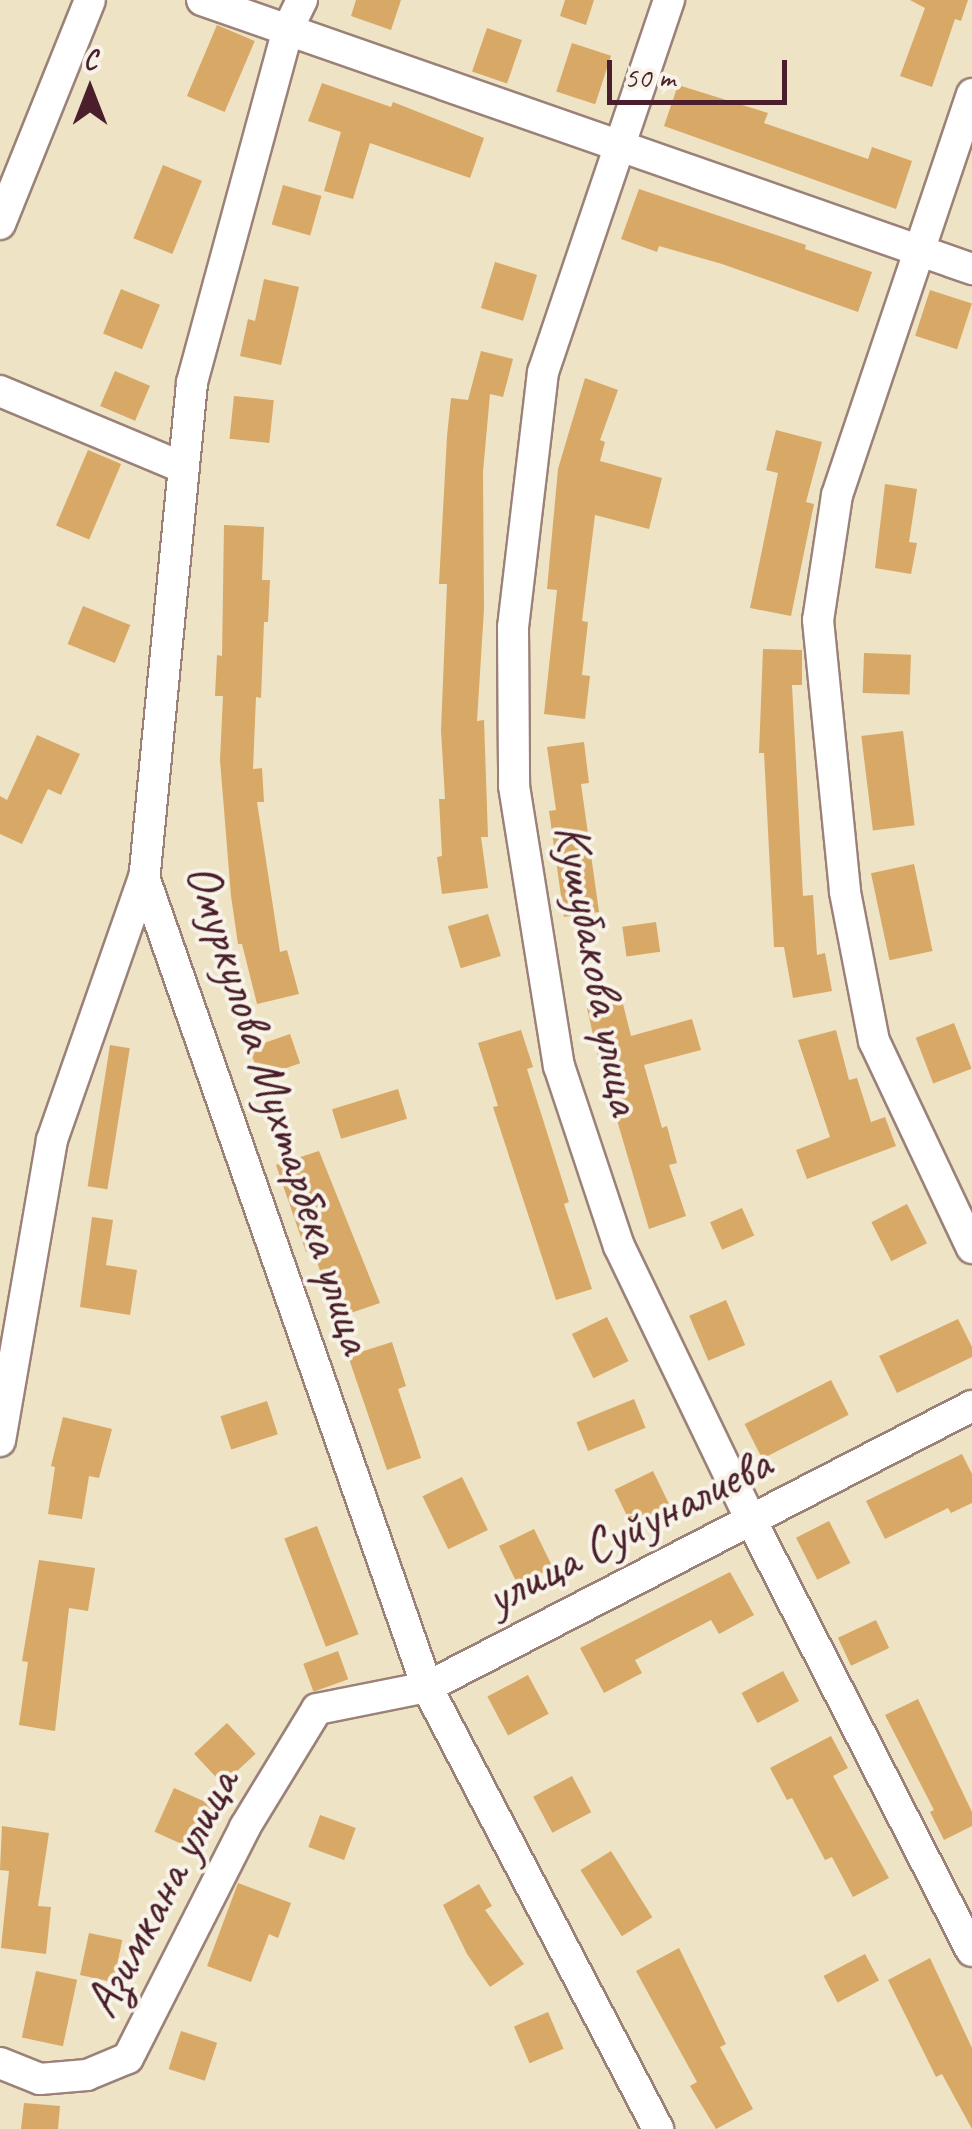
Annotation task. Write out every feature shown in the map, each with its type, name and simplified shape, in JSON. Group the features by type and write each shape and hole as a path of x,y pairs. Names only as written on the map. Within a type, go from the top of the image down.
{"street":[{"path":"0,224 90,0"},
{"path":"202,0 972,270"},
{"name":"Омуркулова Мухтарбека улица","path":"302,0 288,29 192,383 144,877 426,1687 658,2129"},
{"name":"Кушубакова улица","path":"669,0 544,372 512,627 514,786 559,1066 619,1246 751,1520 972,1952"},
{"path":"972,94 837,495 818,620 845,892 874,1041 972,1248"},
{"path":"0,391 184,468"},
{"path":"0,1440 52,1140 144,877"},
{"name":"улица Суйуналиева","path":"317,1709 426,1687 972,1406"},
{"name":"Азимкана улица","path":"0,2063 40,2079 87,2075 128,2058 245,1827 317,1709"}],"building":[{"path":"356,0 401,0 391,30 351,16"},
{"path":"565,0 594,0 586,25 560,16"},
{"path":"910,0 968,0 961,21 955,19 932,87 900,76 925,8"},
{"path":"217,25 255,41 225,112 187,96"},
{"path":"487,28 522,40 507,84 472,71"},
{"path":"572,43 611,56 595,104 556,92"},
{"path":"322,83 391,107 393,102 484,138 470,178 370,143 353,199 324,191 341,132 308,121"},
{"path":"678,85 768,113 764,123 868,159 872,147 912,161 896,209 664,126"},
{"path":"163,165 202,181 172,254 133,238"},
{"path":"283,185 321,196 310,235 272,224"},
{"path":"639,189 806,245 805,249 872,272 858,312 722,264 659,246 657,252 621,239"},
{"path":"495,262 537,275 523,321 481,308"},
{"path":"264,279 299,287 281,365 240,356 248,319 255,321"},
{"path":"121,289 160,305 142,349 103,334"},
{"path":"930,290 972,304 957,349 915,336"},
{"path":"481,351 513,359 503,397 490,394 483,472 484,609 477,721 484,720 488,837 481,837 488,888 442,894 437,857 442,856 439,799 445,799 441,730 447,584 439,584 447,436 451,398 468,400"},
{"path":"115,371 150,386 135,421 100,406"},
{"path":"585,378 618,390 600,440 605,442 600,461 662,478 649,529 595,515 582,621 588,622 582,675 590,676 585,719 544,714 557,590 547,589 558,469"},
{"path":"234,396 274,400 269,443 230,439"},
{"path":"776,430 822,442 806,502 814,504 791,616 750,608 778,473 766,470"},
{"path":"88,450 121,464 89,540 56,525"},
{"path":"885,484 917,489 909,542 917,543 911,574 875,568"},
{"path":"224,525 264,527 262,580 270,580 261,698 256,697 253,769 262,768 264,802 257,802 280,952 287,950 299,994 257,1004 242,944 238,944 231,896 220,760 223,696 215,696 217,655 222,656"},
{"path":"83,606 130,625 115,663 68,644"},
{"path":"763,649 802,650 802,685 792,685 803,896 813,895 817,955 825,953 832,991 793,998 784,947 774,947 764,753 759,753"},
{"path":"864,653 911,655 910,695 863,693"},
{"path":"903,731 915,825 873,830 861,736"},
{"path":"37,735 80,754 61,795 48,789 22,844 0,834 0,796 7,800"},
{"path":"584,742 589,783 581,784 599,912 564,917 549,811 556,810 547,747"},
{"path":"914,864 933,951 889,960 871,873"},
{"path":"488,914 501,956 461,968 448,926"},
{"path":"656,922 660,952 627,956 622,927"},
{"path":"622,1000 631,1036 692,1019 701,1050 644,1065 662,1128 667,1126 677,1163 669,1165 686,1216 649,1229 614,1110 610,1111 587,1008"},
{"path":"954,1023 972,1069 933,1083 916,1038"},
{"path":"521,1030 533,1067 527,1069 569,1202 564,1204 592,1289 556,1300 493,1107 498,1106 478,1043"},
{"path":"836,1030 849,1080 857,1078 871,1122 885,1117 896,1146 807,1179 796,1150 830,1137 798,1040"},
{"path":"290,1034 300,1063 259,1077 249,1048"},
{"path":"110,1045 130,1048 107,1189 88,1186"},
{"path":"398,1089 407,1119 341,1139 332,1109"},
{"path":"319,1151 380,1303 336,1318 313,1250 306,1252 276,1165"},
{"path":"907,1204 927,1243 891,1261 871,1222"},
{"path":"742,1208 754,1235 722,1250 710,1222"},
{"path":"92,1217 113,1220 106,1265 137,1270 130,1315 80,1307"},
{"path":"726,1300 745,1345 708,1361 689,1316"},
{"path":"607,1317 628,1361 593,1378 572,1334"},
{"path":"958,1319 972,1347 972,1357 897,1393 879,1356"},
{"path":"392,1342 406,1386 398,1389 421,1458 387,1470 348,1356"},
{"path":"831,1380 849,1415 762,1459 745,1424"},
{"path":"634,1399 646,1428 588,1451 577,1422"},
{"path":"267,1401 278,1434 231,1449 220,1416"},
{"path":"63,1417 112,1429 99,1478 89,1476 82,1519 48,1514 55,1467 51,1466"},
{"path":"962,1454 972,1474 972,1503 951,1513 948,1508 885,1539 866,1501"},
{"path":"653,1471 672,1510 633,1528 614,1490"},
{"path":"462,1477 488,1530 448,1549 422,1496"},
{"path":"829,1521 850,1563 817,1580 796,1538"},
{"path":"317,1526 359,1634 326,1647 284,1539"},
{"path":"534,1529 553,1568 518,1585 499,1546"},
{"path":"39,1560 95,1568 88,1611 69,1608 55,1731 19,1725 28,1662 22,1661"},
{"path":"730,1572 754,1615 719,1634 711,1620 635,1660 642,1673 604,1693 580,1648"},
{"path":"876,1620 889,1648 851,1666 838,1638"},
{"path":"338,1651 348,1679 313,1692 303,1664"},
{"path":"783,1671 799,1701 757,1723 742,1693"},
{"path":"528,1675 549,1714 508,1735 487,1697"},
{"path":"918,1699 972,1812 972,1826 944,1840 930,1812 934,1810 885,1715"},
{"path":"227,1723 256,1754 223,1784 194,1754"},
{"path":"831,1736 848,1768 833,1776 889,1878 853,1897 832,1857 825,1860 792,1798 787,1800 770,1768"},
{"path":"572,1776 591,1812 552,1833 533,1797"},
{"path":"174,1788 215,1806 196,1850 154,1832"},
{"path":"320,1815 356,1828 344,1860 308,1847"},
{"path":"2,1826 49,1833 38,1906 51,1907 46,1954 1,1948 9,1871 0,1870"},
{"path":"611,1851 652,1917 622,1936 580,1870"},
{"path":"238,1883 291,1903 278,1938 269,1934 251,1982 207,1966"},
{"path":"479,1884 492,1906 485,1910 524,1964 490,1987 467,1954 443,1905"},
{"path":"89,1933 122,1940 113,1982 80,1975"},
{"path":"679,1948 726,2044 720,2047 753,2109 716,2129 690,2086 697,2082 636,1971"},
{"path":"865,1954 879,1980 838,2003 824,1976"},
{"path":"930,1958 972,2048 972,2129 942,2074 936,2077 888,1980"},
{"path":"36,1971 77,1980 63,2046 22,2038"},
{"path":"548,2012 564,2049 530,2063 514,2026"},
{"path":"181,2031 217,2043 205,2081 169,2069"},
{"path":"24,2103 60,2106 58,2129 21,2129"}]}
